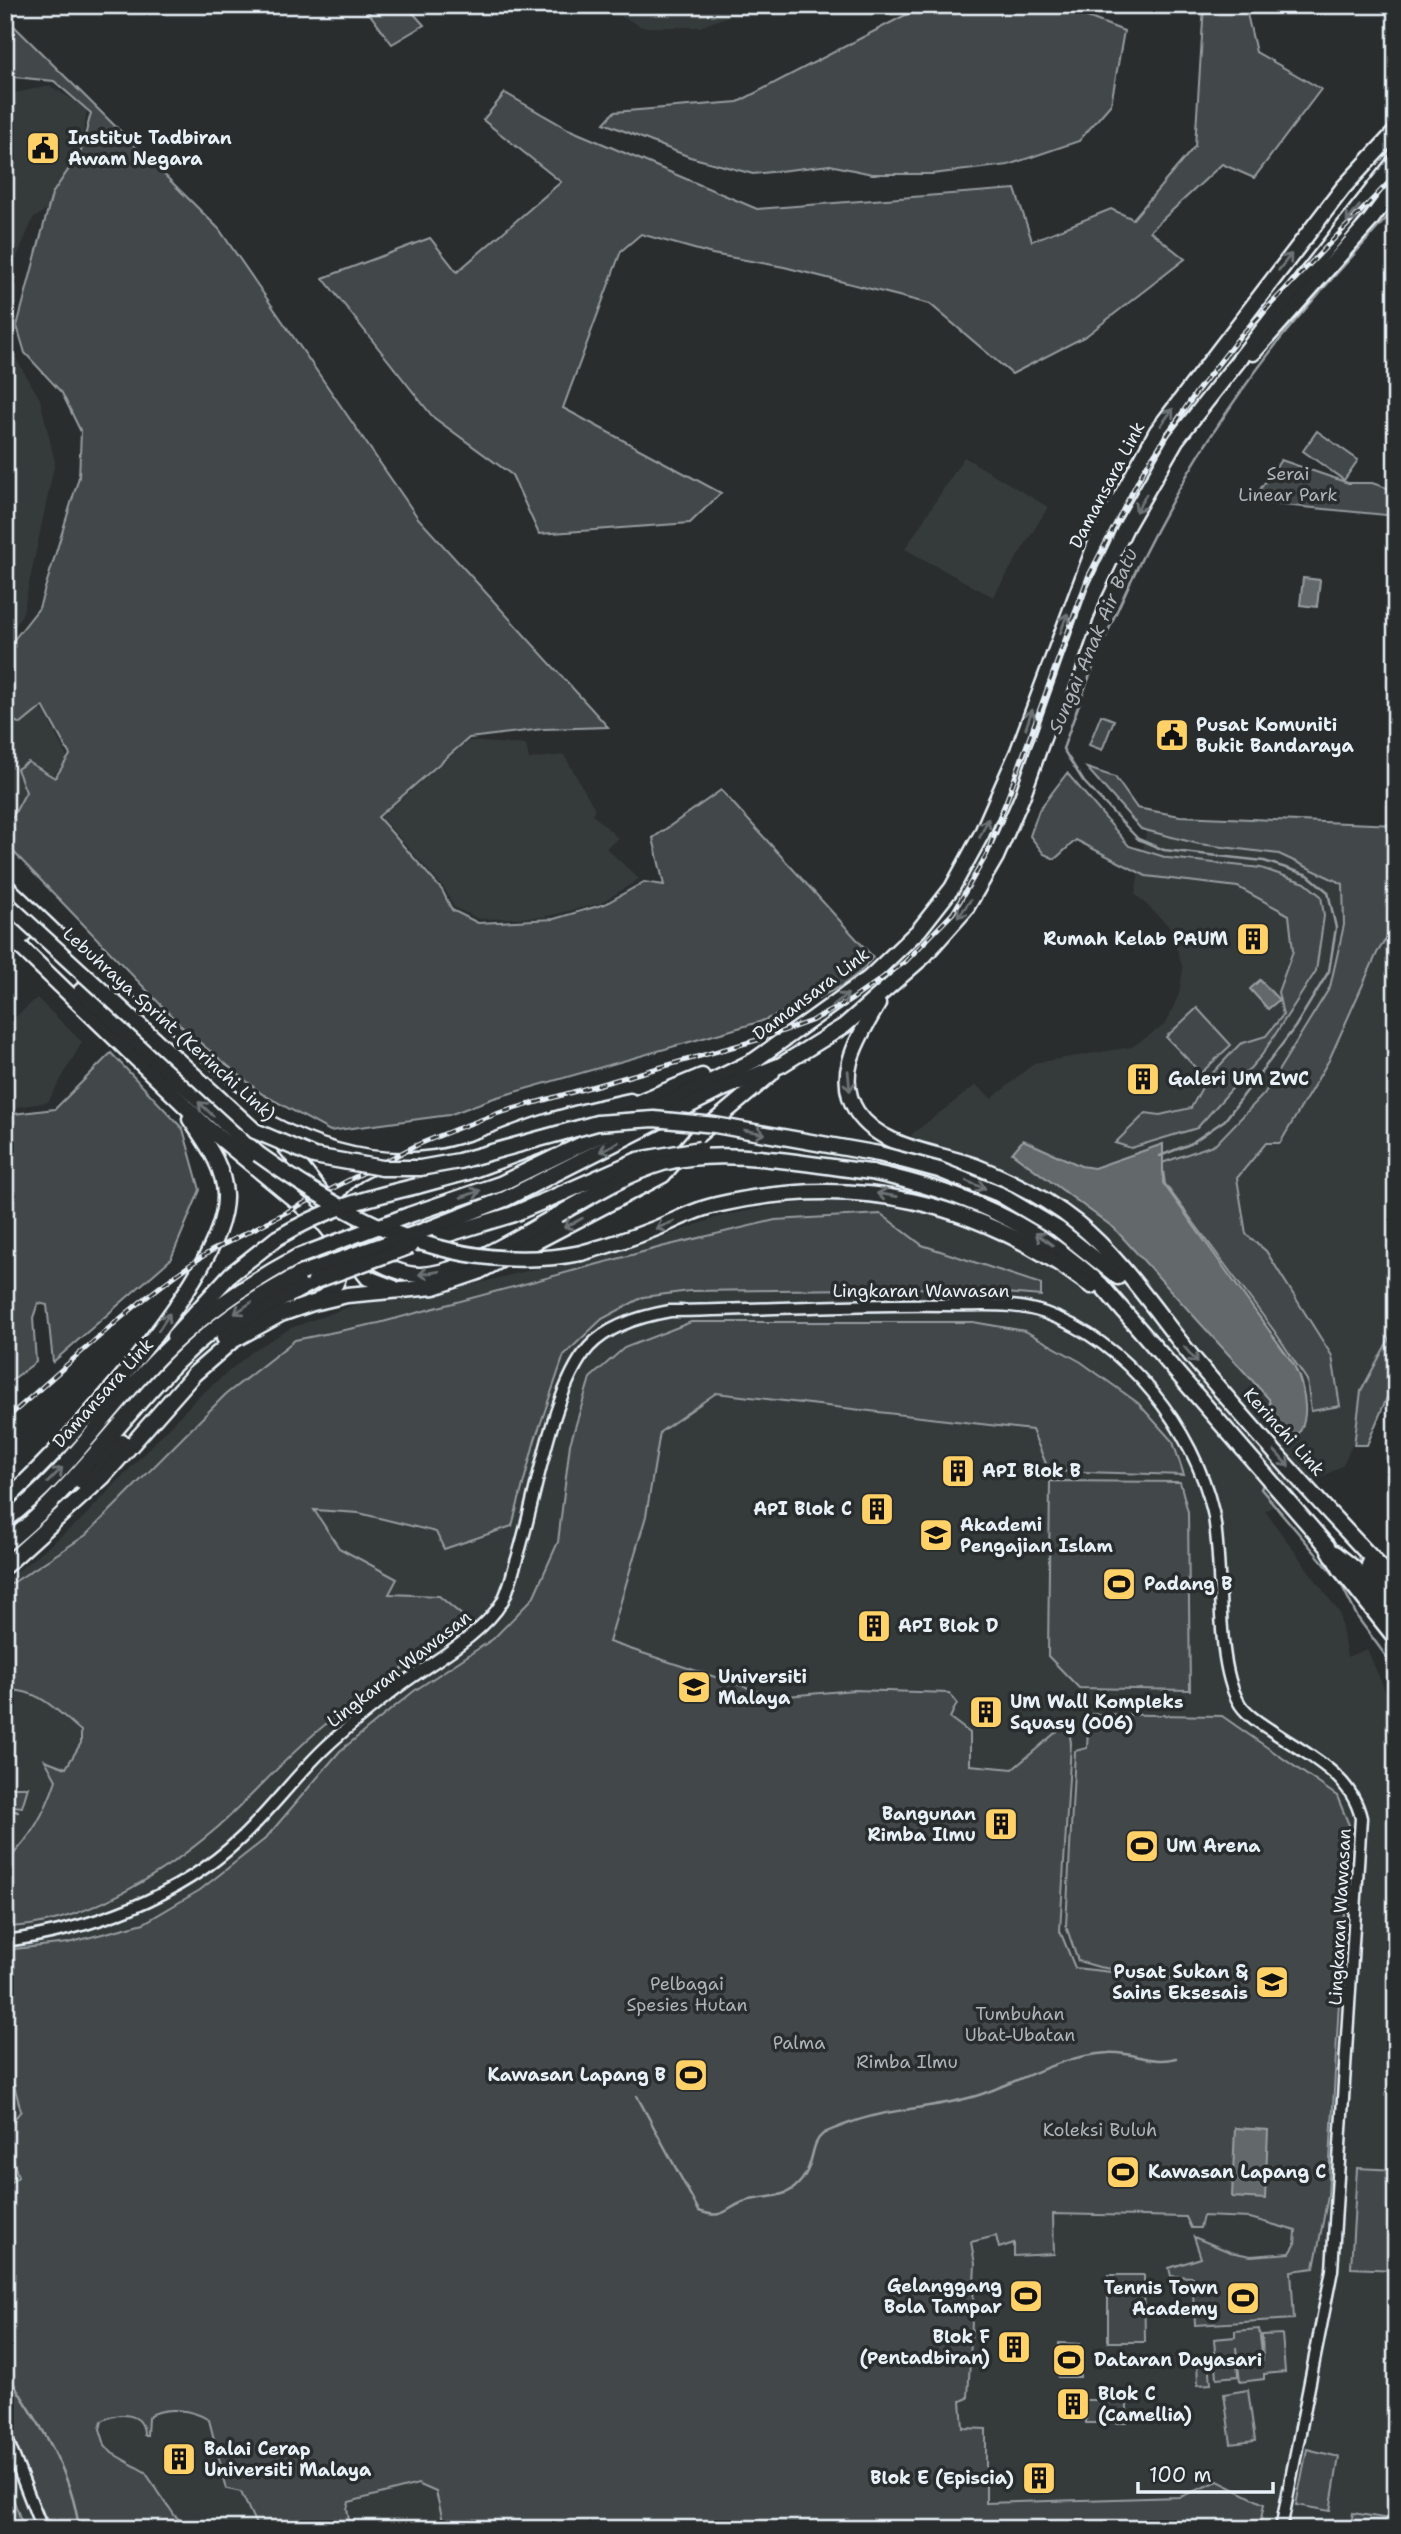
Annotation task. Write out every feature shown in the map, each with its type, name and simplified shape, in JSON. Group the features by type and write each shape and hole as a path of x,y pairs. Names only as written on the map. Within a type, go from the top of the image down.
{"highway":[{"path":"1343,188 1358,163 1396,117"},
{"name":"Damansara Link","path":"5,1521 81,1448 159,1357 222,1303 297,1257 500,1184 755,1060 868,978 919,930 952,888 981,835 1018,751 1075,592 1111,511 1157,431 1343,188 1396,131"},
{"name":"Damansara Link","path":"5,1544 22,1531 95,1455 185,1355 239,1310 309,1277 505,1199 720,1090 781,1065 844,1027 882,996 965,910 996,857 1022,797 1094,594 1126,527 1176,440 1396,160"},
{"path":"1203,404 1273,333 1396,186"},
{"path":"5,885 187,1059 279,1139 330,1204 343,1250 339,1278 331,1293 313,1303"},
{"name":"Lebuhraya Sprint (Kerinchi Link)","path":"5,902 194,1078 256,1131 283,1146 346,1164 420,1168 459,1161 597,1123 654,1119 715,1125 866,1152 940,1170 999,1194 1069,1237 1147,1303"},
{"name":"Lebuhraya Sprint (Kerinchi Link)","path":"5,919 258,1154 300,1184 353,1213 389,1232 431,1247 519,1261 552,1259 628,1240 713,1205 815,1191 866,1192 980,1212 1081,1278 1129,1318 1324,1543"},
{"path":"5,932 174,1096 249,1163 299,1201 325,1225 368,1278 386,1287 433,1287"},
{"path":"882,996 854,1045 848,1065 849,1088 856,1110 872,1129 897,1142 1006,1180 1077,1223 1120,1267 1147,1303"},
{"path":"784,1039 615,1114 376,1183 349,1205 346,1223 362,1249 384,1268 400,1274 423,1275 446,1270 483,1254 642,1170 691,1158 722,1157 871,1172"},
{"path":"5,1566 124,1455 194,1374 232,1341 281,1314 313,1303 347,1296 433,1287 478,1272 663,1175 706,1128 781,1065"},
{"path":"5,1501 52,1458 160,1330 222,1227 225,1196 220,1167 174,1096"},
{"path":"249,1112 302,1141 334,1152 368,1158 414,1159 444,1156 559,1118 656,1096"},
{"path":"159,1357 181,1326 231,1274 277,1238 317,1214 354,1201 468,1172 597,1123"},
{"path":"249,1163 265,1169 274,1167 281,1155 279,1139"},
{"path":"22,1531 56,1507 118,1446 202,1355 309,1277 511,1215 638,1160 680,1150 750,1150 929,1185 980,1212"},
{"name":"Kerinchi Link","path":"1147,1303 1236,1408 1396,1583"},
{"path":"89,1489 118,1446"},
{"path":"1354,1540 1396,1609"},
{"path":"1324,1543 1354,1567 1396,1618"},
{"path":"1324,1543 1341,1570 1396,1639"}],"street":[{"name":"Lingkaran Wawasan","path":"5,1941 43,1935 135,1907 207,1865 239,1840 327,1746 401,1683 487,1619 503,1601 521,1548 565,1387 589,1347 608,1333 649,1315 670,1311 890,1304 1018,1306 1062,1320 1094,1337 1119,1359 1165,1409 1182,1434 1213,1512 1228,1671 1238,1702 1261,1724 1345,1782 1361,1818 1332,2270 1281,2529"},
{"path":"5,2434 42,2529"}],"shaded area":[{"path":"600,5 756,5 700,27 642,27"},
{"name":"Institut Tadbiran Awam Negara","path":"50,86 87,108 75,189 33,219 5,285 5,95"},
{"path":"5,340 40,399 55,462 23,612 5,646"},
{"path":"964,457 1048,507 993,597 905,549"},
{"path":"1303,578 1320,580 1317,607 1300,605"},
{"path":"5,681 45,713 68,759 5,829"},
{"path":"468,741 526,745 529,759 564,755 595,809 592,814 618,838 606,848 639,879 601,903 544,917 479,919 454,907 444,888 381,817"},
{"name":"Universiti Malaya","path":"1148,821 1396,836 1396,1348 1343,1465 1265,1511 1339,1612 1347,1657 1367,1649 1396,1716 1396,2529 5,2529 5,1581 80,1521 196,1399 254,1350 291,1328 359,1303 463,1287 657,1239 721,1216 780,1205 830,1201 897,1206 912,1134 976,1085 992,1099 1034,1063 1132,1047 1166,1024 1179,994 1183,969 1170,927 1135,894"},
{"path":"1260,980 1279,1000 1268,1009 1250,989"},
{"path":"37,998 82,1042 48,1102 5,1109 5,1013 12,1020"},
{"path":"1023,1140 1081,1166 1094,1168 1163,1144 1163,1183 1294,1365 1305,1408 1301,1429 1296,1437 1287,1444 1275,1431 1269,1399 1114,1228 1012,1153"},
{"path":"1235,2128 1268,2130 1265,2199 1232,2197"}],"green space":[{"path":"363,5 406,5 424,25 392,44"},
{"path":"942,5 1056,5 1124,31 1111,104 1079,141 1008,165 932,174 872,174 830,165 753,174 690,157 604,123 614,112 738,102 915,10"},
{"path":"1204,5 1252,5 1247,14 1256,52 1321,89 1254,178 1222,164 1150,231 1185,259 1086,336 1012,374 930,304 784,267 712,254 641,234 621,251 563,408 721,493 690,523 539,534 512,475 433,417 323,278 430,238 457,272 561,182 483,120 505,93 568,129 757,209 1015,189 1032,241 1111,209 1133,219 1195,146"},
{"path":"5,17 219,229 418,518 608,727 543,729 469,738 378,817 442,890 452,910 478,923 554,919 605,904 644,882 664,885 653,838 721,790 873,957 860,972 842,986 806,1004 759,1022 494,1098 449,1115 330,1131 262,1094 186,1031 5,843 5,831 26,792 17,769 28,762 55,778 70,755 43,706 21,724 5,717 5,651 39,608 79,477 81,432 62,393 25,353 17,326 52,194 81,151 91,113 54,81 5,76"},
{"path":"1317,431 1358,460 1344,480 1303,451"},
{"name":"Serai Linear Park","path":"1281,460 1348,483 1372,483 1396,491 1396,516 1251,502"},
{"path":"1101,715 1114,720 1102,750 1089,745"},
{"path":"1087,768 1115,777 1137,808 1180,816 1396,825 1396,923 1377,953 1329,1060 1280,1143 1266,1143 1237,1178 1246,1234 1266,1251 1332,1356 1340,1406 1311,1411 1307,1380 1275,1332 1165,1184 1162,1163 1216,1144 1264,1094 1330,987 1344,925 1343,884 1279,854 1199,844 1141,829"},
{"path":"1067,773 1129,846 1168,858 1261,868 1305,883 1321,896 1324,916 1316,971 1262,1055 1197,1128 1131,1148 1115,1143 1146,1113 1160,1115 1191,1108 1206,1080 1240,1044 1266,1036 1283,1015 1278,992 1293,951 1289,915 1238,887 1146,876 1076,840 1055,859 1044,854 1030,836 1039,810"},
{"path":"1197,1008 1231,1045 1201,1073 1166,1037"},
{"path":"111,1053 183,1129 200,1190 171,1259 53,1362 47,1305 38,1303 33,1318 36,1362 5,1385 5,1115 55,1109"},
{"path":"881,1214 922,1245 1041,1284 1041,1296 946,1288 690,1291 643,1297 602,1319 564,1355 535,1440 512,1526 444,1549 436,1532 359,1513 314,1510 339,1548 397,1579 389,1594 439,1596 470,1622 326,1724 218,1827 172,1863 119,1895 91,1908 62,1918 5,1927 5,1863 30,1834 52,1792 56,1780 45,1760 66,1768 81,1743 81,1731 47,1702 27,1693 5,1691 5,1588 86,1535 225,1395 295,1340 379,1323 665,1246 775,1220"},
{"path":"691,1322 973,1322 1025,1331 1081,1362 1138,1403 1173,1442 1184,1475 1049,1471 1032,1430 716,1393 660,1432 646,1516 609,1642 776,1697 854,1690 949,1693 957,1703 950,1718 970,1733 970,1765 1013,1769 1068,1722 1071,1743 1060,1931 1075,1968 1177,1979 1099,1967 1078,1961 1066,1926 1075,1751 1087,1748 1089,1714 1222,1716 1337,1796 1349,1825 1328,2196 1314,2268 1291,2271 1294,2319 1195,2325 1192,2277 1171,2276 1169,2268 1201,2258 1194,2237 1230,2252 1251,2256 1290,2253 1295,2245 1296,2231 1250,2218 1203,2216 1200,2228 1191,2228 1186,2217 1053,2214 1054,2254 1014,2256 1014,2243 999,2248 996,2236 971,2242 975,2264 968,2398 961,2401 963,2428 986,2429 986,2503 1180,2497 1218,2481 1264,2504 1259,2529 1130,2529 1120,2524 1111,2529 445,2529 436,2492 418,2484 349,2502 347,2509 350,2526 258,2529 241,2492 227,2489 209,2420 186,2411 170,2410 148,2417 147,2435 144,2435 140,2421 122,2415 102,2421 100,2429 105,2445 112,2453 145,2472 175,2516 192,2529 60,2529 45,2517 5,2423 5,2186 18,2177 5,2130 21,2111 14,2085 5,2087 5,1950 68,1943 144,1923 200,1890 265,1839 340,1751 414,1691 493,1639 533,1598 558,1542 570,1444 590,1378 624,1348"},
{"path":"1396,1326 1396,1376 1367,1445 1354,1445 1361,1391"},
{"name":"Padang B","path":"1050,1481 1180,1482 1188,1512 1190,1690 1079,1688 1048,1656"},
{"path":"5,1787 28,1787 22,1807 5,1805"},
{"path":"1357,2168 1396,2170 1396,2270 1351,2268"},
{"path":"1108,2275 1144,2275 1145,2342 1108,2342"},
{"path":"1259,2329 1263,2361 1262,2335 1282,2334 1285,2372 1264,2374 1264,2379 1240,2382 1236,2347 1238,2376 1217,2378 1214,2339 1235,2337 1235,2331"},
{"name":"Dataran Dayasari","path":"1059,2343 1080,2344 1080,2377 1058,2377"},
{"path":"1209,2358 1211,2384 1198,2385 1197,2359"},
{"path":"1248,2390 1255,2441 1231,2444 1224,2394"},
{"path":"1086,2400 1127,2400 1127,2423 1086,2423"},
{"path":"1307,2449 1339,2457 1330,2511 1296,2505"},
{"path":"5,2476 24,2529 5,2529"},
{"path":"1353,2513 1396,2520 1396,2529 1350,2529"}],"waterway":[{"name":"Sungai Anak Air Batu","path":"1160,1156 1190,1144 1225,1120 1295,1027 1329,971 1336,928 1328,892 1308,875 1264,861 1164,850 1138,839 1084,782 1063,749 1082,696 1126,592 1150,541 1206,443 1286,332 1396,207"},
{"name":"Sungai Anak Air Batu","path":"1264,1482 1261,1489 1340,1582 1358,1618 1396,1670"},
{"path":"5,1808 18,1812"},
{"path":"637,2096 699,2211 713,2215 749,2200 789,2192 806,2173 818,2139 825,2133 863,2118 966,2099 1075,2058 1108,2053 1159,2060 1176,2058"},
{"name":"Sungai Anak Air Batu","path":"5,2371 41,2427 61,2466 69,2486 79,2529"}],"railway":[{"path":"5,1420 131,1310 211,1251 417,1145 499,1113 764,1038 811,1021 851,1000 905,962 953,913 987,854 1088,577 1143,471 1197,391 1240,336 1396,175"}],"place":[{"name":"Institut Tadbiran Awam Negara","path":"43,148"},
{"name":"Pusat Komuniti Bukit Bandaraya","path":"1172,735"},
{"name":"Rumah Kelab PAUM","path":"1253,939"},
{"name":"Galeri UM ZWC","path":"1143,1079"},
{"name":"API Blok B","path":"958,1471"},
{"name":"API Blok C","path":"877,1509"},
{"name":"Akademi Pengajian Islam","path":"936,1535"},
{"name":"Padang B","path":"1119,1584"},
{"name":"API Blok D","path":"874,1626"},
{"name":"Universiti Malaya","path":"694,1687"},
{"name":"UM Wall Kompleks Squasy (O06)","path":"986,1712"},
{"name":"Bangunan Rimba Ilmu","path":"1001,1824"},
{"name":"UM Arena","path":"1142,1846"},
{"name":"Pusat Sukan & Sains Eksesais","path":"1272,1982"},
{"name":"Kawasan Lapang B","path":"691,2075"},
{"name":"Kawasan Lapang C","path":"1123,2172"},
{"name":"Gelanggang Bola Tampar","path":"1026,2296"},
{"name":"Tennis Town Academy","path":"1243,2298"},
{"name":"Blok F (Pentadbiran)","path":"1014,2347"},
{"name":"Dataran Dayasari","path":"1069,2360"},
{"name":"Blok C (Camellia)","path":"1073,2404"},
{"name":"Balai Cerap Universiti Malaya","path":"179,2459"},
{"name":"Blok E (Episcia)","path":"1039,2478"}],"park label":[{"name":"Pelbagai Spesies Hutan","path":"687,1994"},
{"name":"Tumbuhan Ubat-Ubatan","path":"1020,2024"},
{"name":"Palma","path":"799,2043"},
{"name":"Rimba Ilmu","path":"907,2062"},
{"name":"Koleksi Buluh","path":"1100,2130"}]}
